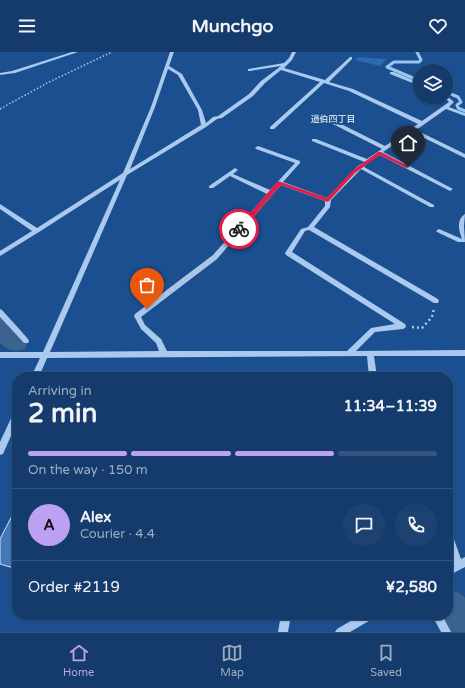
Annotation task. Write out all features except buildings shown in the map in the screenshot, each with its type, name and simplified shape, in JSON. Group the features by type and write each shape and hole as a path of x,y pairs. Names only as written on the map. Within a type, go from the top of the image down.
{"street":[{"path":"0,74 13,72 76,52"},
{"path":"36,372 125,174 153,107 172,52"},
{"path":"0,254 125,174 220,117 251,95 263,82 291,59 294,52"},
{"path":"272,128 352,58"},
{"path":"250,70 282,66 324,82 351,90 421,123"},
{"path":"167,67 180,74 200,110 204,126"},
{"path":"392,73 413,82"},
{"path":"403,326 288,253 303,230 310,228 328,206 328,200 360,167 450,104"},
{"path":"446,107 465,115"},
{"path":"329,120 386,149"},
{"path":"412,130 465,156"},
{"path":"314,140 367,161"},
{"path":"164,354 159,341 143,327 138,316 215,257 298,162 258,148"},
{"path":"380,153 450,189"},
{"path":"360,167 432,206"},
{"path":"211,187 232,172 271,193"},
{"path":"280,182 328,200"},
{"path":"0,206 37,231"},
{"path":"439,231 460,241 465,240 461,226 465,216"},
{"path":"310,228 436,301"},
{"path":"0,312 26,341"},
{"path":"349,353 373,330 403,326"},
{"path":"370,353 372,372"},
{"path":"0,355 465,353"},
{"path":"0,451 12,425"},
{"path":"453,545 462,564 453,568"},
{"path":"283,632 285,620"},
{"path":"340,632 362,620"},
{"path":"440,620 446,632"}],"path":[{"path":"0,109 49,82 112,52"},
{"path":"403,326 422,328 432,317 436,301"}],"shaded area":[{"path":"358,57 387,59 380,66 355,60"}],"waterway":[{"path":"413,78 387,67 394,62 419,62 421,60 417,52"},
{"path":"453,95 458,97 461,102 457,105 458,108 465,111"},
{"path":"0,325 15,341"},
{"path":"453,612 465,625"}],"way so far":[{"path":"147,309 215,257 239,229"}],"district":[{"name":"道伯四丁目","path":"333,119"}],"route":[{"path":"239,229 280,182 328,200 354,172 367,161 380,153 408,167"}]}
